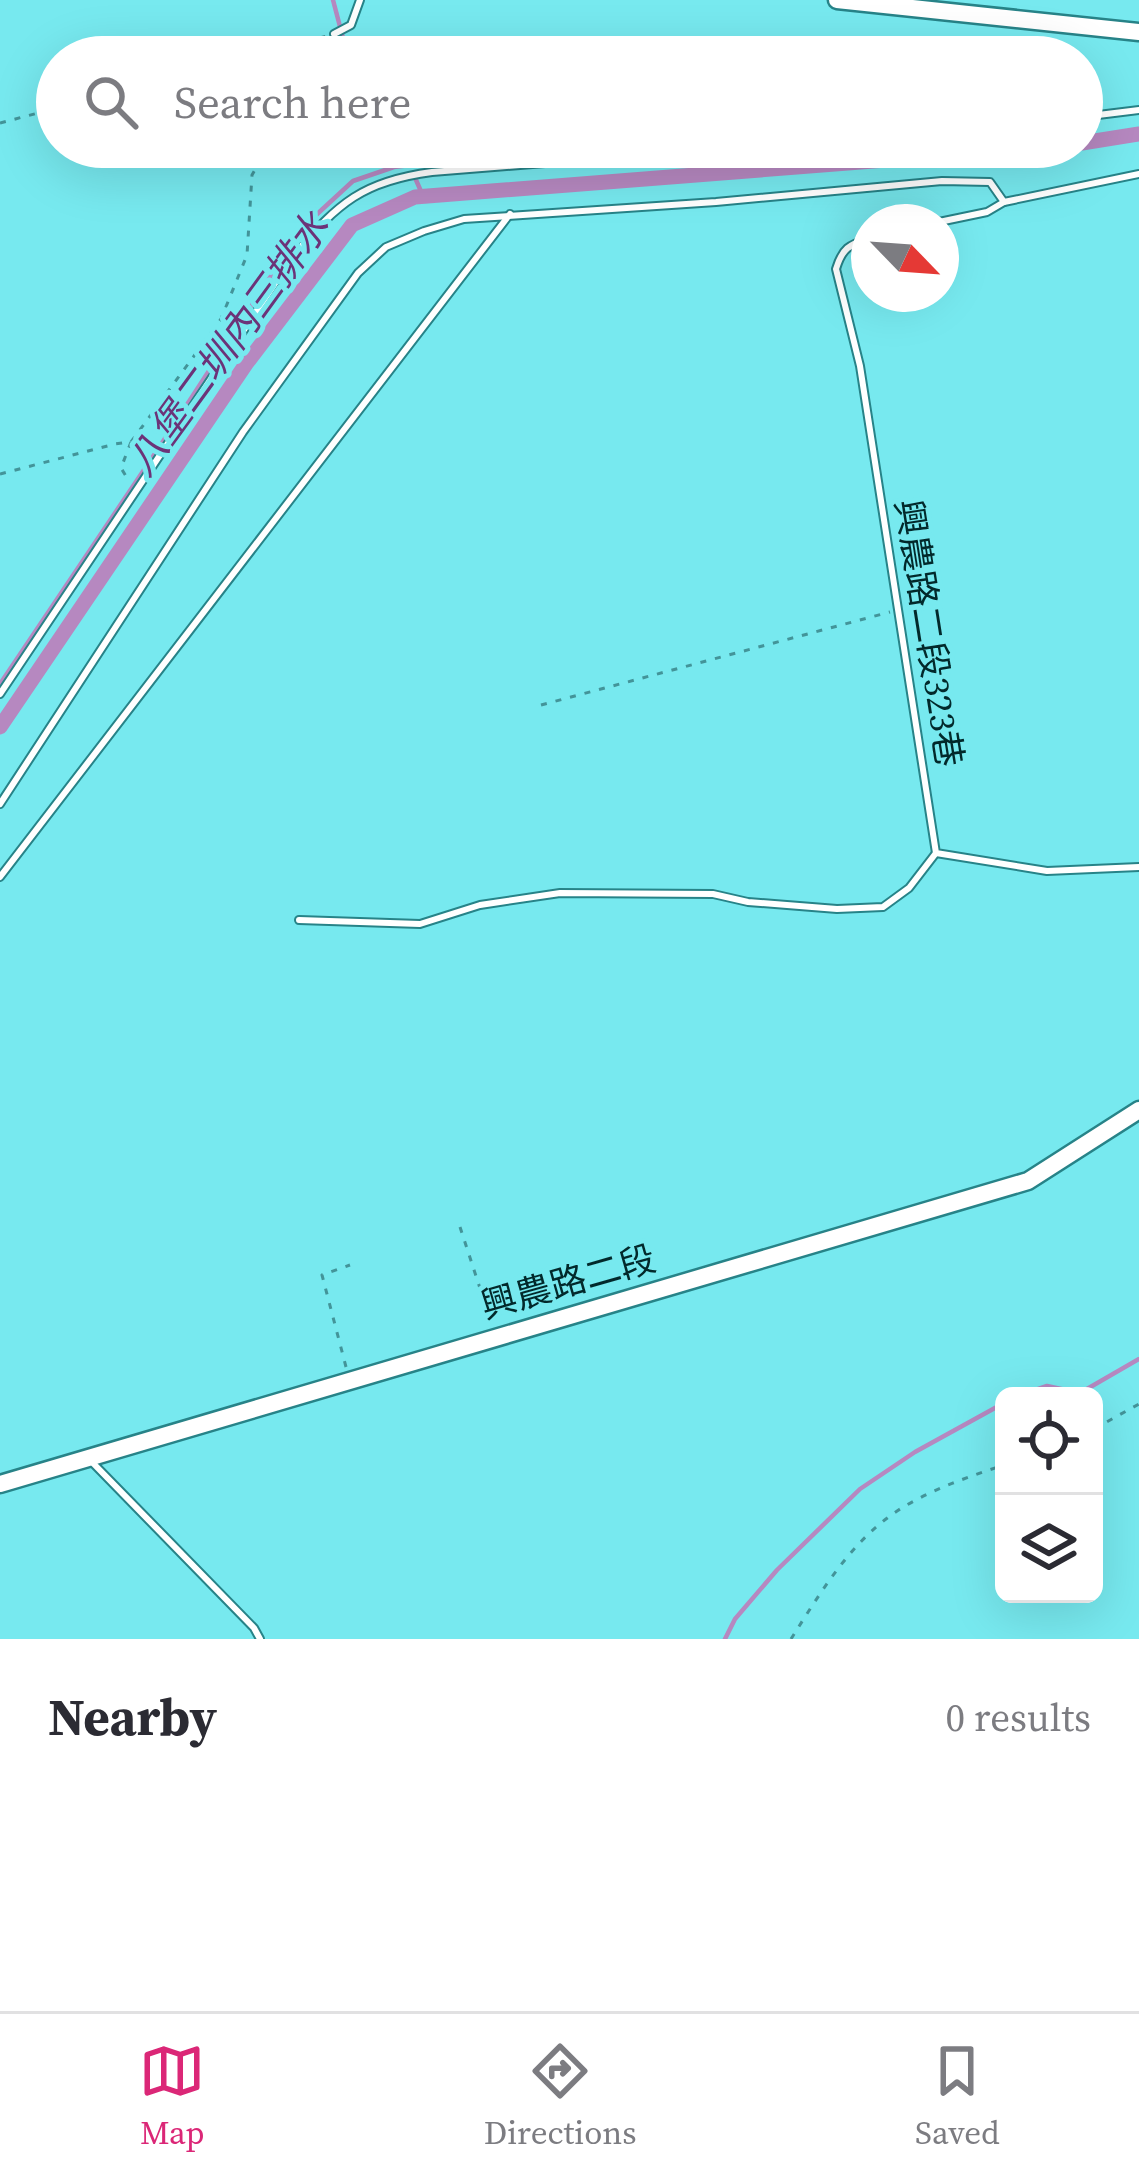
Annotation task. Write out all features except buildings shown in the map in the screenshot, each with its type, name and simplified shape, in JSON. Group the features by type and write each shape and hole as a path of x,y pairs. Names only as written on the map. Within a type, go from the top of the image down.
{"street":[{"path":"837,0 1139,32"},
{"name":"興農路二段","path":"0,1484 1028,1181 1139,1110"}],"lane":[{"path":"334,34 347,28 360,0"},
{"path":"1103,114 1139,110"},
{"path":"0,694 294,255 342,203 368,188 397,176 482,168"},
{"path":"959,218 1004,202 1139,174"},
{"path":"0,804 243,432 358,273 386,248 464,219 942,181 990,182 1004,202"},
{"path":"0,877 510,214"},
{"name":"興農路二段323巷","path":"851,244 836,269 860,365 936,853"},
{"path":"299,920 420,924 480,905 560,892 713,894 748,902 883,908 909,888 936,853 1047,871 1139,867"},
{"path":"88,1459 260,1639"}],"path":[{"path":"326,36 334,34"},
{"path":"0,123 36,114"},
{"path":"136,492 121,468 131,442 221,319 247,255 256,168"},
{"path":"0,474 131,442"},
{"path":"541,705 898,610"},
{"path":"460,1227 496,1337"},
{"path":"350,1265 322,1275 350,1380"},
{"path":"1103,1424 1139,1404"},
{"path":"790,1639 835,1570 868,1534 911,1502 995,1469"}],"waterway":[{"path":"333,0 342,36"},
{"name":"八堡二圳內三排水","path":"1103,140 1139,134"},
{"path":"0,684 302,228 353,181 391,168"},
{"name":"八堡二圳內三排水","path":"0,727 246,364 352,225 415,197 784,168"},
{"path":"413,173 423,196"},
{"path":"1090,1387 1139,1359"},
{"path":"1044,1387 1052,1387"},
{"path":"725,1639 735,1619 777,1570 860,1489 995,1408"}]}
